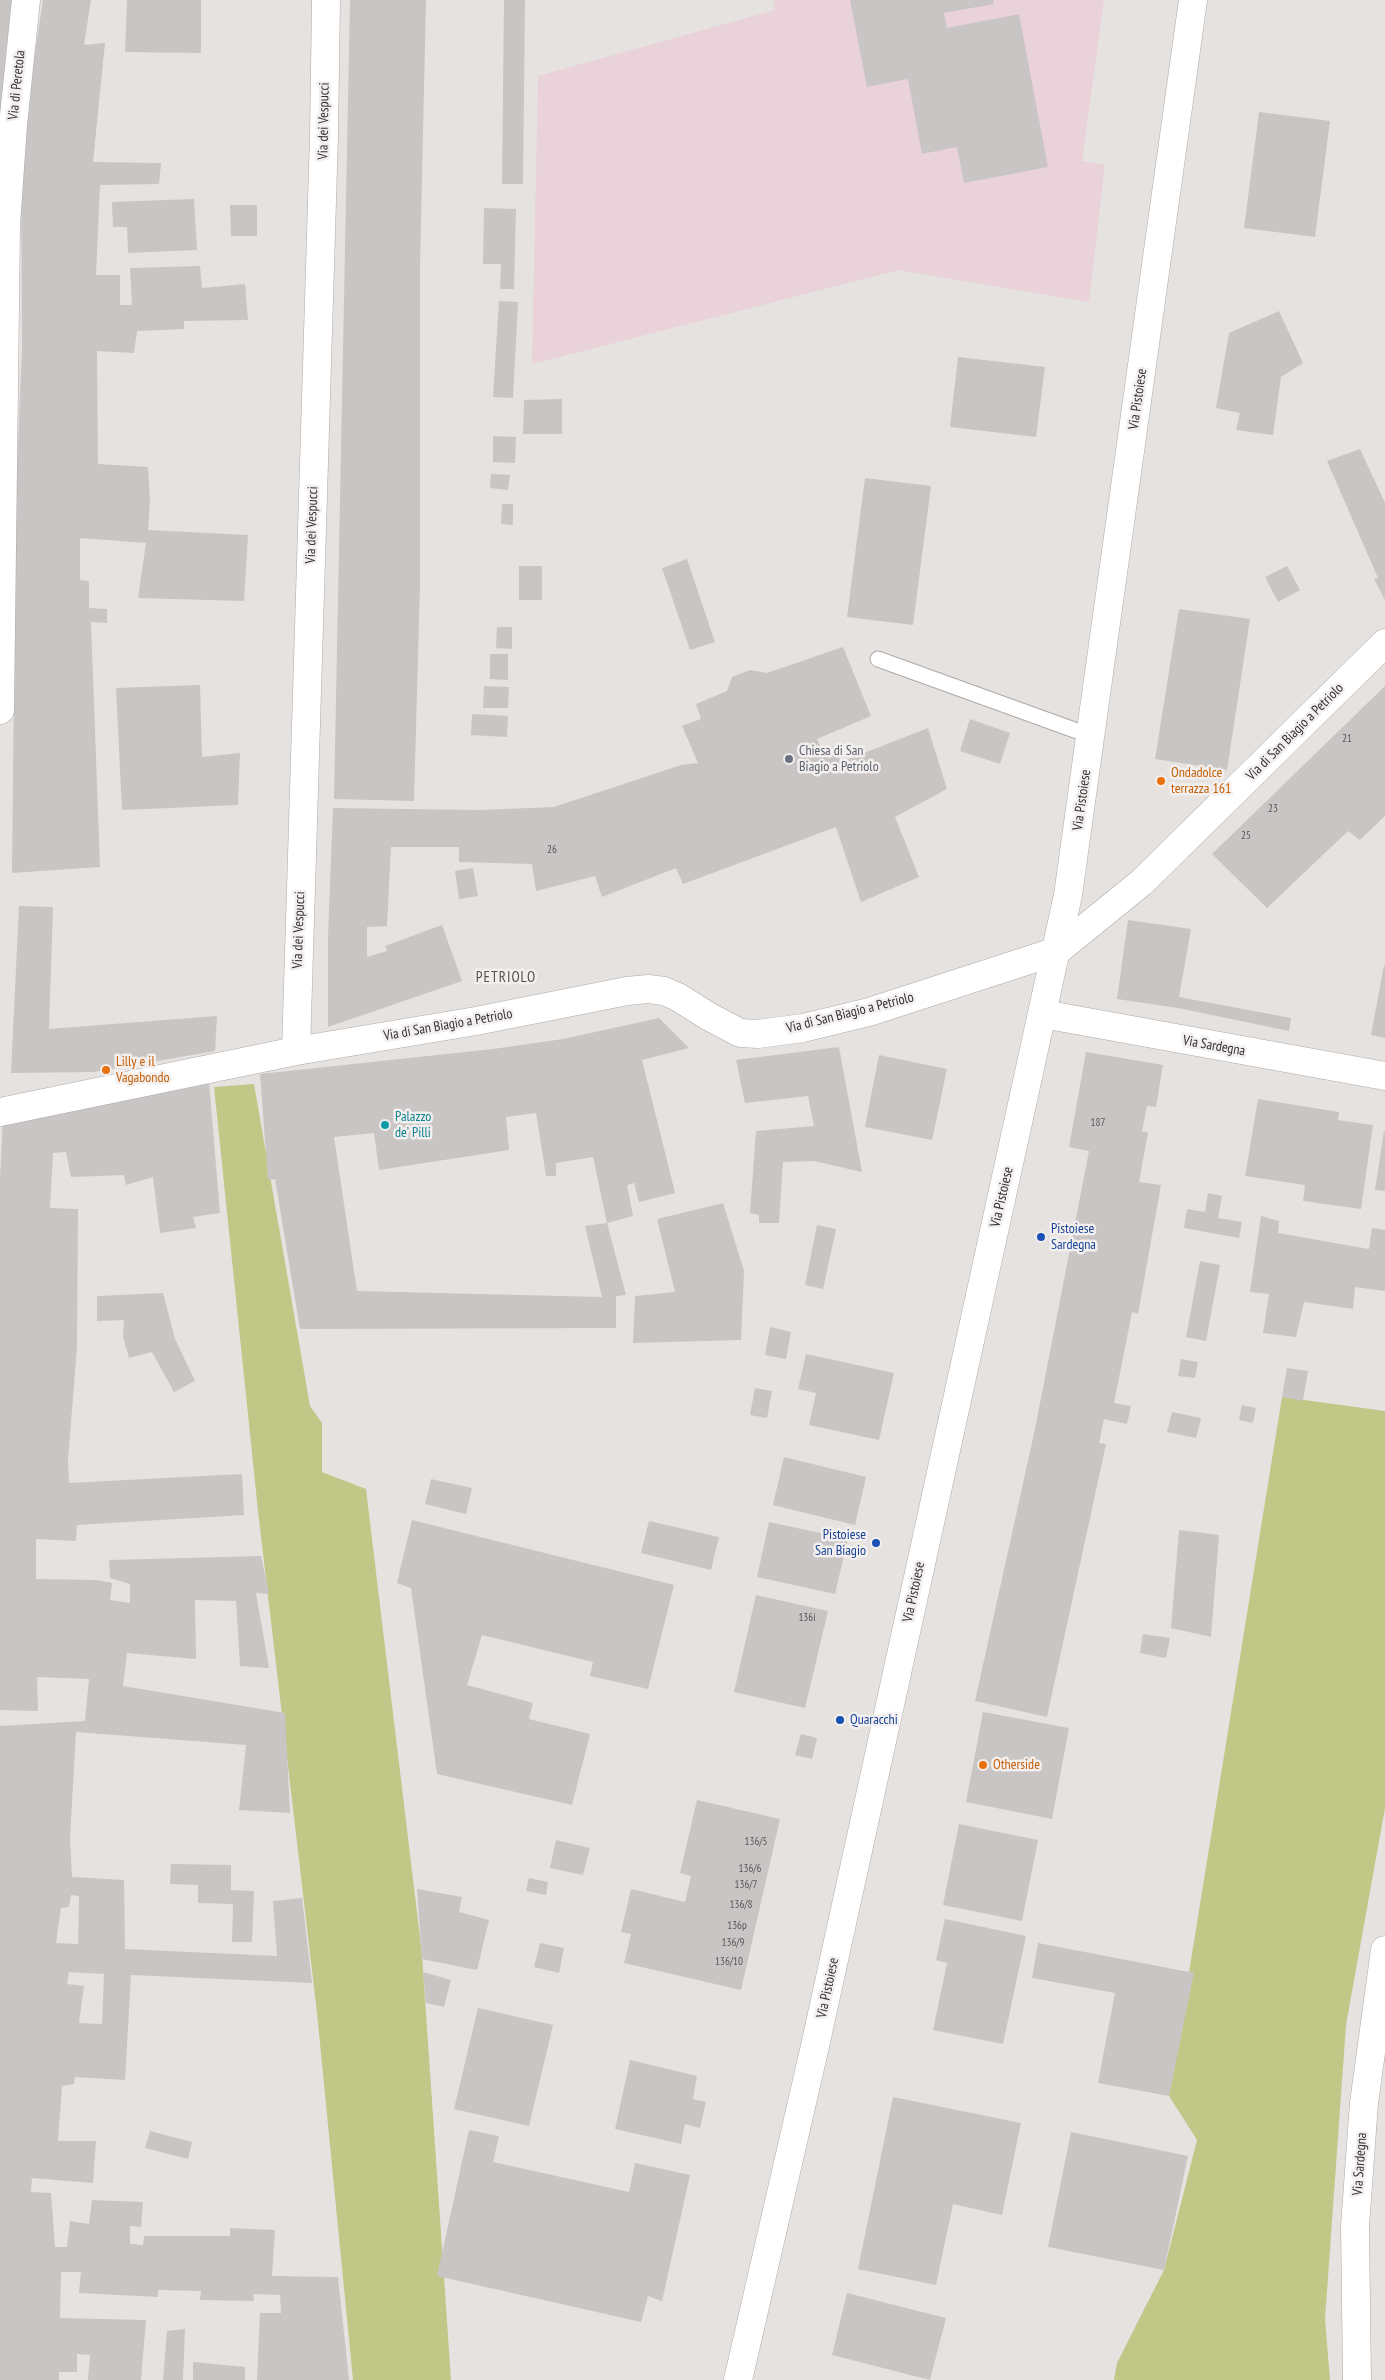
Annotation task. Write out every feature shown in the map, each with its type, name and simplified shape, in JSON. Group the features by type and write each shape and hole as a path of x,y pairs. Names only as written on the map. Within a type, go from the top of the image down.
{"street":[{"name":"Via di Peretola","path":"0,710 6,225 12,134 26,0"},
{"name":"Via dei Vespucci","path":"296,1051 324,136 326,0"},
{"name":"Via Pistoiese","path":"738,2380 815,2046 1068,895 1193,0"},
{"name":"Via di San Biagio a Petriolo","path":"0,1112 296,1051 476,1021 648,989 657,989 678,997 740,1033 749,1035 803,1028 869,1012 1057,951 1142,882 1385,643"},
{"name":"Via Sardegna","path":"1043,1014 1385,1076"},
{"name":"Via Sardegna","path":"1357,2380 1355,2226 1364,2103 1385,1950"}],"lane":[{"path":"878,659 1090,736"}],"shaded area":[{"path":"773,0 1104,0 1082,161 1105,165 1089,302 899,270 532,364 538,76 775,10"}],"green space":[{"path":"254,1084 310,1406 322,1423 322,1472 366,1489 422,1954 451,2380 353,2380 317,2013 258,1511 214,1087"},
{"path":"1282,1397 1385,1411 1385,1808 1346,2025 1325,2319 1330,2380 1114,2380 1117,2363 1164,2270 1197,2140 1169,2096"}],"building":[{"path":"0,0 14,0 0,123"},
{"path":"43,0 91,0 84,45 105,43 93,162 161,163 159,184 100,185 96,275 120,275 120,305 132,305 130,268 200,266 202,288 245,284 248,320 184,321 184,329 137,331 134,353 97,351 98,464 148,467 150,501 148,530 248,535 244,601 138,598 146,543 80,538 80,580 89,581 89,608 107,609 107,623 91,622 100,867 12,873 16,492 22,348 21,168 25,119"},
{"path":"127,0 201,0 201,53 125,52"},
{"path":"350,0 426,0 420,266 420,585 414,801 334,799"},
{"path":"504,0 525,0 523,184 502,184"},
{"path":"850,0 993,0 994,4 944,13 947,28 1019,14 1048,167 964,183 957,147 922,154 908,79 867,87"},
{"path":"1259,112 1330,121 1315,237 1244,228"},
{"path":"194,199 197,250 128,253 127,227 113,227 112,202"},
{"path":"230,205 257,205 257,236 231,236"},
{"path":"484,208 516,209 514,289 500,289 501,264 483,264"},
{"path":"499,301 518,302 513,398 493,397"},
{"path":"1279,311 1303,363 1281,377 1273,435 1236,430 1240,413 1216,408 1229,333"},
{"path":"958,357 1045,367 1036,437 950,427"},
{"path":"562,399 562,434 523,434 524,400"},
{"path":"493,436 516,437 515,463 493,462"},
{"path":"1360,449 1385,503 1385,600 1374,579 1378,578 1327,461"},
{"path":"491,474 510,475 508,490 490,488"},
{"path":"865,478 931,486 913,625 847,617"},
{"path":"502,504 513,504 513,525 501,524"},
{"path":"687,559 715,642 690,650 662,568"},
{"path":"519,566 542,566 542,600 519,600"},
{"path":"1287,566 1300,590 1278,602 1265,577"},
{"path":"1179,609 1250,619 1227,770 1155,759"},
{"path":"497,627 512,627 512,649 496,648"},
{"path":"843,647 871,716 817,739 822,751 835,746 841,762 928,728 947,789 895,817 919,877 861,902 836,827 683,884 676,868 602,897 595,876 536,891 532,864 459,862 459,847 391,847 387,926 367,927 367,957 387,951 385,946 442,925 462,981 328,1027 328,936 333,808 479,810 554,807 681,765 698,763 682,726 701,719 696,704 727,691 732,677 750,670 767,673"},
{"path":"490,654 508,654 508,680 490,679"},
{"path":"200,685 202,757 240,753 238,805 122,810 116,688"},
{"path":"484,686 509,687 508,708 483,708"},
{"path":"1385,686 1385,816 1360,840 1348,831 1267,908 1212,854"},
{"path":"472,714 508,716 507,737 471,735"},
{"path":"970,719 1010,733 1000,764 960,751"},
{"path":"473,868 478,896 459,899 455,871"},
{"path":"19,906 53,907 49,1029 217,1016 215,1051 94,1072 11,1073"},
{"path":"1128,920 1191,929 1179,997 1291,1018 1289,1031 1178,1008 1117,999"},
{"path":"1385,965 1385,1038 1371,1035"},
{"name":"Palazzo de’ Pilli","path":"659,1018 689,1048 642,1060 675,1193 639,1202 634,1183 627,1185 633,1216 607,1223 626,1295 616,1296 616,1328 300,1329 275,1179 268,1180 260,1074 493,1049 563,1039","holes":["536,1113 546,1176 556,1176 556,1163 593,1157 607,1223 585,1226 602,1297 357,1291 334,1137 374,1133 379,1170 509,1150 506,1117"]},
{"path":"839,1047 862,1172 814,1161 783,1162 779,1223 759,1223 759,1215 750,1213 756,1131 814,1126 808,1096 745,1103 736,1060"},
{"path":"1086,1052 1163,1065 1156,1107 1147,1106 1142,1131 1148,1133 1139,1182 1161,1185 1138,1314 1132,1312 1114,1403 1131,1406 1127,1424 1104,1419 1099,1443 1106,1444 1047,1717 975,1701 1035,1429 1089,1151 1069,1147"},
{"path":"879,1055 947,1069 932,1140 865,1127"},
{"path":"209,1082 220,1213 193,1217 196,1228 160,1233 153,1177 126,1185 124,1175 71,1177 66,1152 53,1153 50,1208 78,1209 77,1347 68,1460 69,1483 242,1474 244,1515 77,1525 76,1541 36,1539 36,1579 97,1580 112,1583 110,1600 130,1603 130,1584 110,1578 109,1560 261,1556 269,1594 256,1593 269,1668 240,1666 236,1601 195,1600 196,1659 127,1653 123,1686 285,1713 290,1813 239,1810 246,1745 76,1732 70,1838 72,1877 124,1880 125,1949 277,1956 273,1901 302,1898 312,1983 131,1975 125,2080 75,2077 74,2084 62,2086 58,2141 96,2141 93,2183 32,2178 31,2192 51,2193 55,2247 67,2247 70,2221 89,2224 92,2200 143,2202 141,2227 130,2226 130,2244 143,2245 144,2236 230,2236 230,2228 275,2230 272,2276 338,2277 349,2380 257,2380 260,2313 281,2313 280,2295 253,2294 254,2301 200,2300 201,2291 158,2290 158,2297 79,2293 81,2272 61,2272 60,2318 146,2320 141,2380 88,2380 90,2355 77,2354 77,2372 59,2372 59,2380 0,2380 0,1726 85,1721 89,1679 37,1677 38,1711 0,1710 0,1180 3,1119","holes":["71,1895 79,1896 78,1944 56,1943 61,1908 69,1907","69,1972 104,1974 102,2024 79,2023 84,1986 67,1984"]},
{"path":"1258,1099 1339,1112 1338,1120 1373,1125 1361,1209 1303,1201 1305,1185 1245,1176"},
{"path":"1385,1131 1385,1191 1375,1190"},
{"path":"1208,1193 1222,1196 1218,1218 1242,1222 1239,1238 1184,1228 1187,1209 1205,1212"},
{"path":"723,1203 744,1271 741,1340 633,1343 635,1296 675,1292 657,1219"},
{"path":"1261,1216 1279,1221 1278,1233 1369,1249 1372,1228 1385,1230 1385,1291 1355,1287 1353,1309 1304,1302 1296,1337 1263,1333 1269,1294 1250,1292"},
{"path":"817,1225 836,1229 823,1289 805,1285"},
{"path":"1200,1261 1220,1265 1206,1341 1186,1337"},
{"path":"163,1293 175,1339 195,1381 174,1392 152,1352 129,1358 123,1337 124,1320 97,1321 97,1296"},
{"path":"770,1327 791,1332 786,1359 765,1355"},
{"path":"806,1354 894,1373 879,1440 809,1425 816,1393 798,1389"},
{"path":"1181,1359 1198,1362 1195,1378 1178,1376"},
{"path":"1287,1368 1308,1371 1303,1401 1282,1397"},
{"path":"755,1388 772,1391 767,1418 750,1415"},
{"path":"1242,1405 1256,1408 1253,1423 1239,1420"},
{"path":"1172,1412 1201,1418 1196,1438 1167,1432"},
{"path":"784,1457 866,1477 855,1525 773,1505"},
{"path":"431,1479 472,1488 466,1514 425,1504"},
{"path":"412,1520 674,1585 648,1689 590,1676 593,1662 482,1635 467,1685 533,1703 529,1719 590,1734 572,1805 437,1774 411,1588 397,1583"},
{"path":"649,1521 719,1537 711,1570 641,1553"},
{"path":"769,1522 848,1539 835,1594 757,1577"},
{"path":"1179,1530 1219,1535 1211,1637 1171,1628"},
{"path":"756,1595 828,1611 805,1708 734,1692"},
{"path":"1143,1634 1170,1638 1166,1658 1140,1653"},
{"path":"983,1712 1069,1728 1052,1819 966,1802"},
{"path":"801,1734 817,1738 812,1759 795,1755"},
{"path":"697,1800 780,1819 741,1990 624,1963 631,1934 621,1932 631,1889 685,1902 691,1876 680,1873"},
{"path":"959,1824 1038,1840 1022,1921 943,1905"},
{"path":"556,1840 590,1848 583,1875 550,1868"},
{"path":"171,1864 231,1865 231,1890 254,1891 252,1942 232,1942 233,1904 198,1903 198,1885 170,1884"},
{"path":"529,1878 548,1882 546,1895 526,1891"},
{"path":"417,1889 462,1897 459,1912 489,1920 477,1970 422,1959"},
{"path":"945,1919 1026,1936 1003,2044 933,2030 947,1963 936,1960"},
{"path":"540,1943 564,1948 559,1973 534,1967"},
{"path":"1038,1943 1194,1973 1169,2096 1098,2083 1115,1993 1032,1978"},
{"path":"423,1972 451,1980 444,2007 426,2003"},
{"path":"478,2008 553,2025 529,2126 454,2109"},
{"path":"630,2060 697,2076 693,2099 706,2102 700,2128 685,2124 681,2144 615,2129"},
{"path":"893,2097 1021,2123 1002,2215 953,2204 936,2285 858,2269"},
{"path":"469,2130 499,2136 493,2162 629,2192 635,2163 690,2175 662,2301 648,2296 641,2322 437,2276"},
{"path":"150,2131 192,2142 188,2159 145,2148"},
{"path":"1071,2132 1188,2156 1164,2270 1048,2247"},
{"path":"847,2293 946,2318 930,2380 832,2355"},
{"path":"185,2329 183,2380 163,2380 167,2331"},
{"path":"193,2362 245,2367 245,2380 193,2380"}],"place":[{"name":"Chiesa di San Biagio a Petriolo","path":"789,759"},
{"name":"Ondadolce terrazza 161","path":"1161,781"},
{"name":"Lilly e il Vagabondo","path":"106,1070"},
{"name":"Palazzo de’ Pilli","path":"385,1125"},
{"name":"Pistoiese Sardegna","path":"1041,1237"},
{"name":"Pistoiese San Biagio","path":"876,1543"},
{"name":"Quaracchi","path":"840,1720"},
{"name":"Otherside","path":"983,1765"}],"district":[{"name":"PETRIOLO","path":"506,978"}]}
